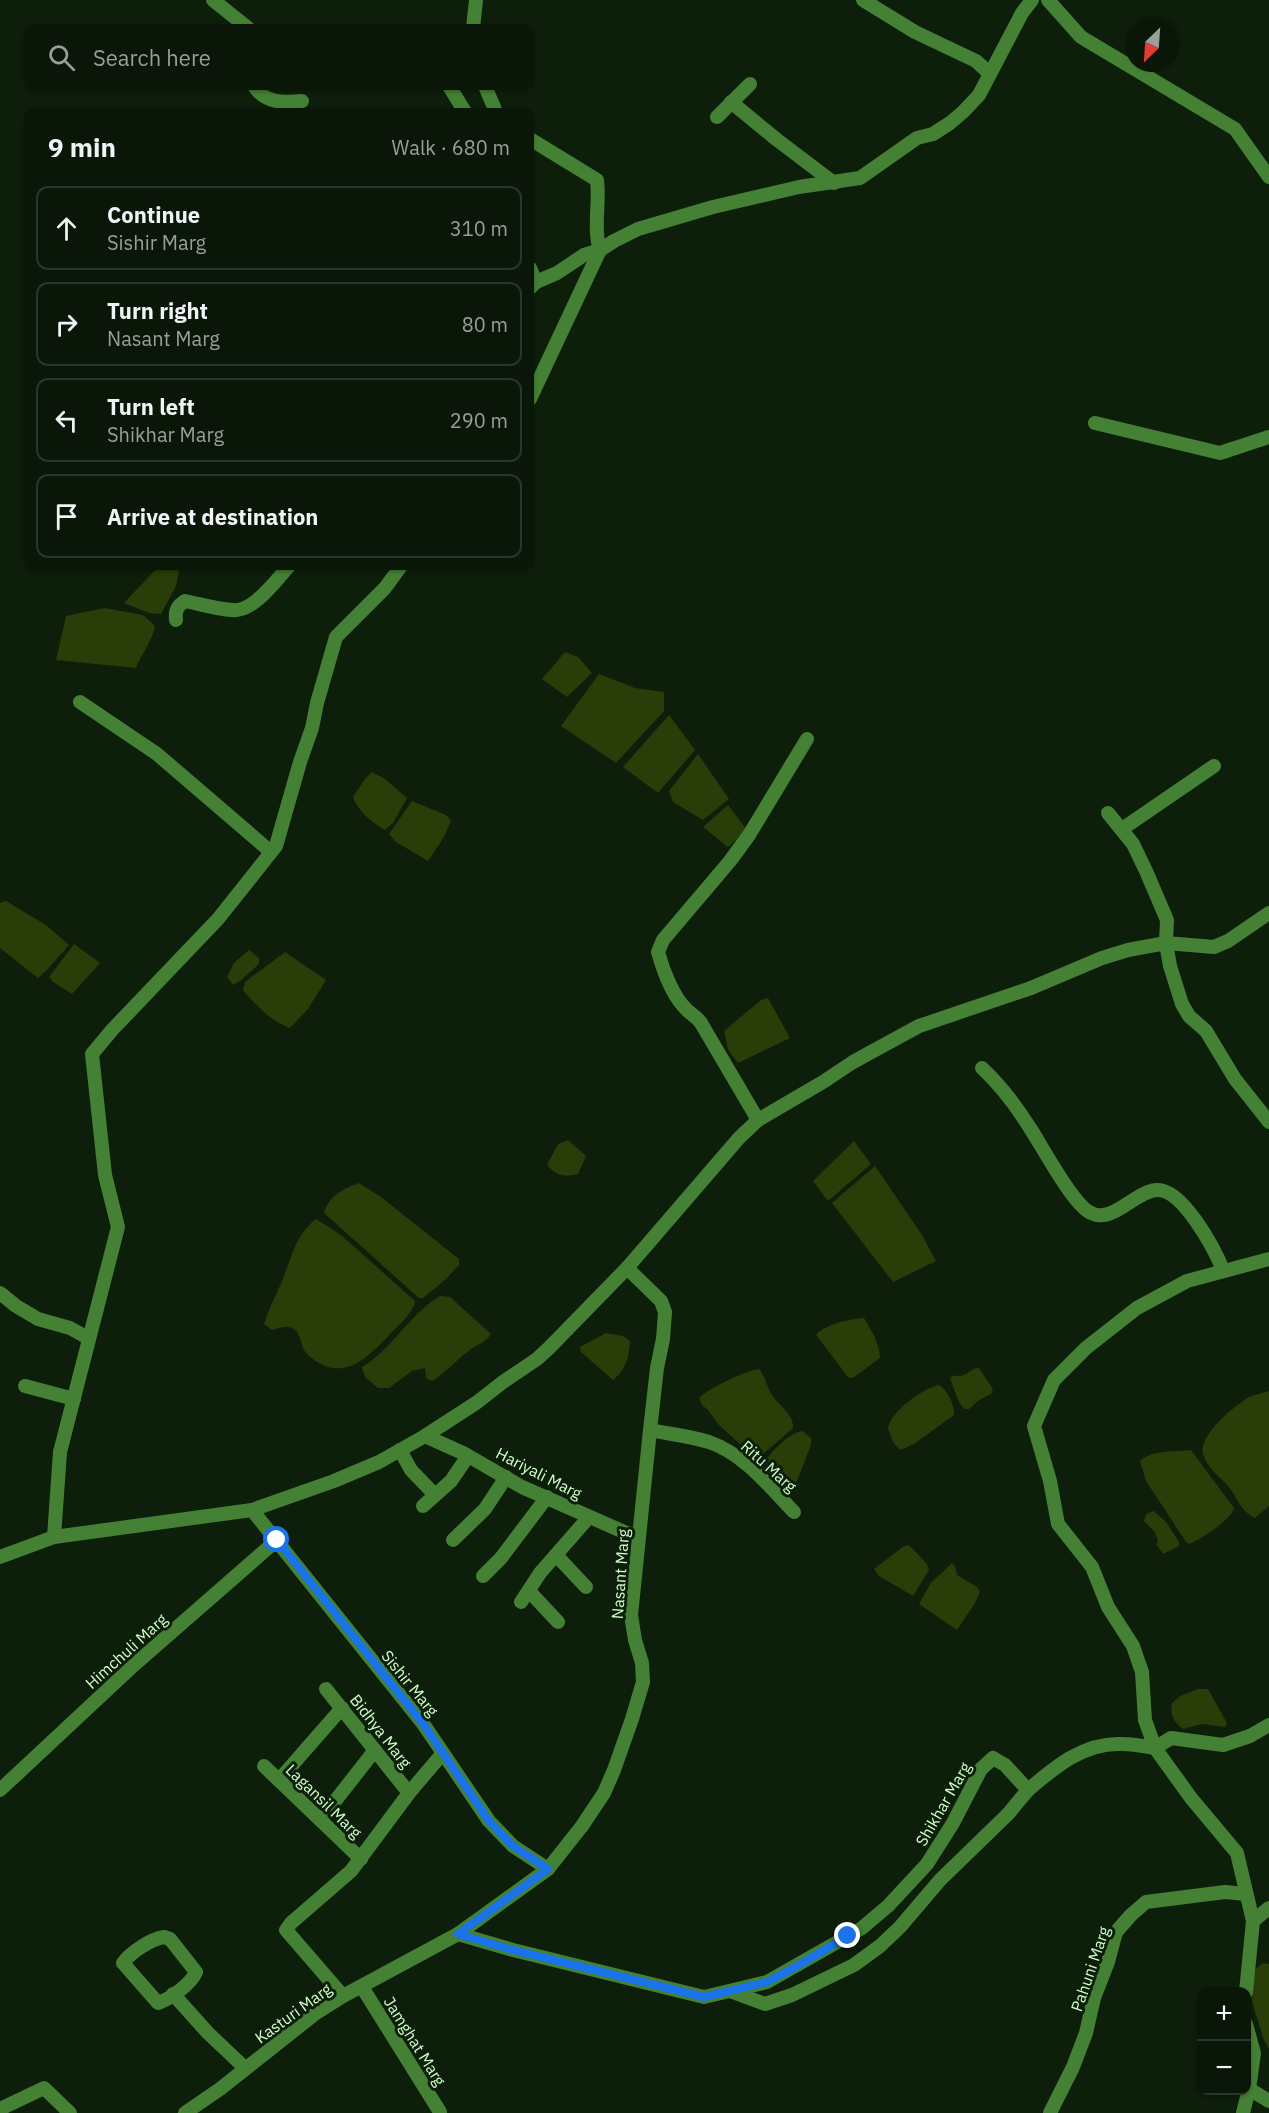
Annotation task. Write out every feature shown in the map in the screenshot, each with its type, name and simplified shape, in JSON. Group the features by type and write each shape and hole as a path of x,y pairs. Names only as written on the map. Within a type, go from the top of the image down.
{"street":[{"path":"213,0 243,24"},
{"path":"473,24 476,0"},
{"path":"863,0 915,32 976,61 989,73"},
{"path":"534,284 584,255 600,250 638,230 713,207 799,187 860,178 878,163 917,138 933,134 950,123 979,95 1022,13 1032,0"},
{"path":"1048,0 1081,37 1235,129 1269,177"},
{"path":"717,117 750,84"},
{"path":"257,90 261,96 283,103 302,101"},
{"path":"451,90 463,108"},
{"path":"487,90 494,108"},
{"path":"731,102 834,183"},
{"path":"534,141 597,180 599,191 597,241 600,250 534,390"},
{"path":"1095,423 1220,453 1269,438"},
{"path":"176,620 175,612 185,601 233,611 244,610 260,598 285,570"},
{"path":"54,1537 60,1452 118,1227 105,1175 92,1054 112,1030 218,920 276,846 312,728 316,702 336,637 385,588 397,570"},
{"path":"80,702 157,754 271,852"},
{"path":"759,1120 701,1023 687,1010 675,993 658,952 663,940 749,835 807,739"},
{"path":"1122,829 1214,766"},
{"path":"1108,813 1133,844 1164,911 1167,920 1166,943 1170,966 1182,1004 1189,1016 1206,1031 1230,1071 1269,1122"},
{"path":"0,1557 54,1537 252,1510 379,1462 477,1403 537,1359 627,1268 739,1138 759,1120 853,1062 919,1026 1031,988 1102,958 1128,950 1166,943 1214,947 1228,941 1269,913"},
{"path":"982,1068 1011,1101 1068,1188 1091,1214 1106,1216 1122,1208 1132,1199 1156,1190 1166,1190 1179,1199 1216,1251 1223,1270"},
{"path":"1246,1987 1253,1922 1237,1853 1191,1798 1155,1748 1145,1720 1142,1672 1133,1646 1108,1607 1092,1567 1058,1524 1050,1481 1034,1426 1054,1380 1086,1348 1137,1308 1187,1281 1269,1259"},
{"name":"Nasant Marg","path":"458,1934 548,1869 582,1826 604,1793 614,1770 643,1682 642,1663 631,1615 665,1312 661,1301 627,1268"},
{"path":"0,1293 38,1319 70,1328 88,1338"},
{"path":"25,1386 74,1399"},
{"name":"Ritu Marg","path":"650,1430 709,1442 733,1454 794,1512"},
{"name":"Hariyali Marg","path":"425,1436 468,1456 522,1487 624,1532 639,1536"},
{"path":"400,1450 411,1470 435,1495"},
{"path":"423,1506 451,1481 468,1456"},
{"path":"453,1540 484,1509 506,1477"},
{"path":"483,1576 501,1558 547,1497"},
{"name":"Sishir Marg","path":"252,1510 424,1725 489,1821 513,1846 548,1869"},
{"path":"558,1622 525,1596 540,1573 589,1516"},
{"name":"Himchuli Marg","path":"0,1790 135,1665 277,1540"},
{"path":"556,1555 586,1587"},
{"name":"Bidhya Marg","path":"326,1689 409,1793"},
{"path":"279,1780 342,1708"},
{"path":"730,1991 765,2004 792,1995 854,1965 880,1946 900,1927 940,1880 1001,1821 1028,1790 1069,1758 1095,1746 1121,1743 1155,1748 1171,1738 1223,1745 1250,1736 1269,1725"},
{"path":"321,1819 375,1750"},
{"path":"344,1996 286,1930 291,1923 351,1871 409,1793 443,1753"},
{"name":"Shikhar Marg","path":"458,1934 513,1950 704,1997 767,1982 862,1928 888,1906 927,1864 953,1823 981,1769 993,1758 1005,1765 1028,1790"},
{"name":"Lagansil Marg","path":"264,1766 361,1859"},
{"name":"Pahuni Marg","path":"1050,2113 1073,2067 1086,2033 1094,1998 1108,1962 1116,1932 1131,1915 1146,1902 1225,1892 1246,1894"},
{"path":"1253,1922 1269,1908"},
{"name":"Kasturi Marg","path":"185,2113 316,2013 458,1934"},
{"path":"164,1937 170,1940 196,1972 194,1978 173,1994 161,2002 154,2001 124,1966 125,1960 158,1938 164,1937"},
{"name":"Jamghat Marg","path":"362,1987 440,2112"},
{"path":"173,1994 208,2033 245,2068"},
{"path":"1251,2042 1254,2053 1251,2075"},
{"path":"1,2111 44,2088 70,2113"},
{"path":"1251,2090 1269,2101"},
{"path":"1243,2113 1248,2095"}],"shaded area":[{"path":"155,570 179,571 176,586 161,614 149,613 124,603"},
{"path":"104,608 143,615 155,626 152,637 136,668 56,660 66,616"},
{"path":"565,652 578,657 592,673 567,697 542,679"},
{"path":"599,674 635,688 664,692 664,711 616,763 561,726"},
{"path":"669,715 695,750 658,793 623,767"},
{"path":"698,754 729,799 703,820 673,802 669,791"},
{"path":"372,772 385,779 407,798 393,823 385,830 366,816 353,797"},
{"path":"412,801 446,815 451,821 444,837 428,861 396,842 389,834"},
{"path":"728,805 747,830 728,847 703,827"},
{"path":"6,901 46,925 69,945 38,978 0,948 0,903"},
{"path":"74,944 100,963 72,994 49,977"},
{"path":"249,950 259,958 259,964 233,985 227,977 234,963"},
{"path":"285,952 326,980 308,1009 290,1028 264,1012 243,990 245,982"},
{"path":"768,998 790,1038 738,1063 728,1050 724,1031 761,1000"},
{"path":"568,1140 586,1156 578,1174 564,1176 547,1165 558,1144"},
{"path":"854,1141 871,1164 828,1201 813,1181"},
{"path":"875,1166 922,1235 936,1261 893,1282 832,1203"},
{"path":"359,1183 381,1197 459,1259 459,1265 423,1298 419,1298 324,1213 333,1198"},
{"path":"316,1219 341,1235 415,1301 405,1319 372,1352 362,1360 341,1368 331,1368 307,1354 294,1329 286,1327 272,1330 264,1324 296,1245 304,1231"},
{"path":"440,1296 450,1297 491,1334 432,1381 426,1378 425,1368 412,1371 389,1388 378,1388 365,1377 362,1367 383,1351 419,1312"},
{"path":"864,1318 877,1342 880,1358 853,1378 848,1377 816,1335 831,1325"},
{"path":"606,1333 623,1336 630,1341 626,1363 613,1380 581,1352 580,1347"},
{"path":"979,1368 993,1389 991,1394 979,1400 969,1409 964,1409 950,1378"},
{"path":"759,1369 772,1395 791,1418 793,1428 755,1461 719,1425 699,1398 728,1380"},
{"path":"939,1385 950,1398 954,1415 914,1444 900,1450 893,1442 888,1428 890,1422 908,1402"},
{"path":"1269,1391 1269,1506 1255,1518 1243,1508 1228,1486 1210,1468 1203,1454 1203,1446 1212,1429 1236,1406 1251,1396"},
{"path":"802,1431 811,1438 811,1445 792,1494 763,1463 785,1440"},
{"path":"1191,1450 1234,1508 1221,1524 1189,1544 1146,1481 1140,1461 1151,1454"},
{"path":"1154,1511 1166,1522 1179,1542 1179,1546 1163,1554 1156,1544 1158,1542 1155,1532 1144,1521 1146,1514"},
{"path":"909,1545 927,1564 929,1570 913,1596 879,1576 874,1569 904,1546"},
{"path":"952,1563 957,1575 977,1587 980,1592 957,1630 919,1604 931,1583"},
{"path":"1198,1689 1208,1689 1227,1723 1226,1727 1202,1724 1183,1729 1175,1720 1171,1711 1172,1703 1180,1696"},
{"path":"1263,1963 1269,1964 1269,2049 1263,2038 1251,1996 1251,1981 1257,1968"}],"route":[{"path":"277,1540 364,1653 424,1725 489,1821 513,1846 548,1869 458,1934 582,1968 704,1997 767,1982 848,1936"}]}
